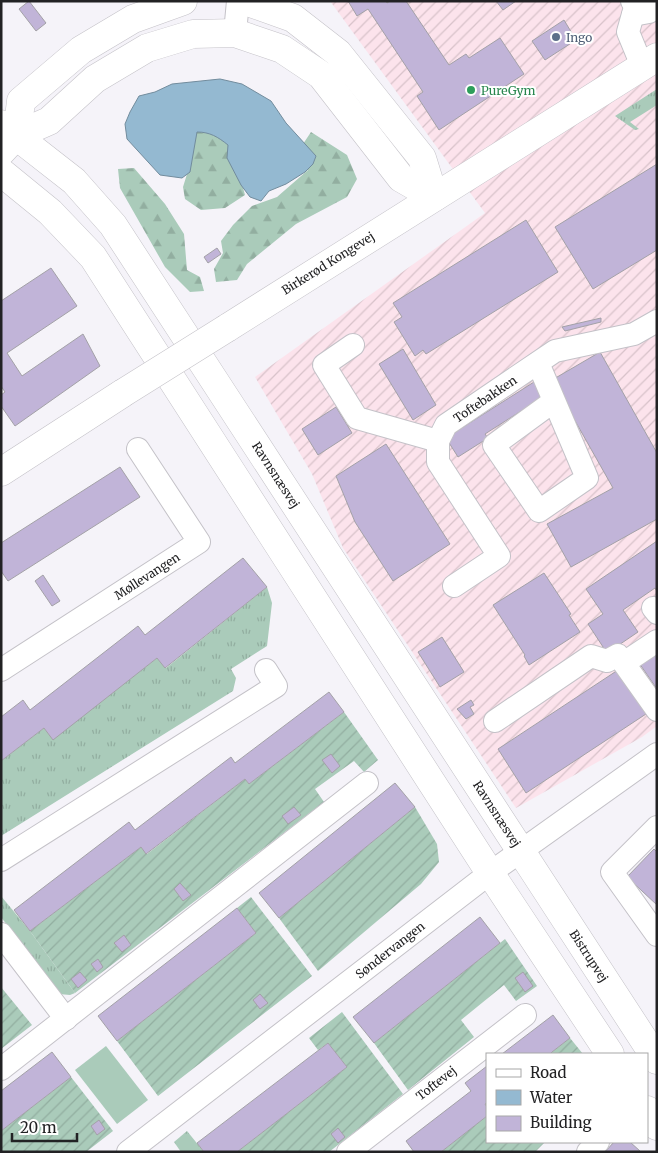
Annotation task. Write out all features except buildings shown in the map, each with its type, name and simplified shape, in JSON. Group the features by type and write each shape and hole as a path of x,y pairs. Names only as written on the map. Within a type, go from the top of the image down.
{"main road":[{"path":"6,137 22,101 81,50 133,19 184,1"},
{"path":"245,1 293,18 338,53 422,158 434,197"},
{"path":"6,137 49,120 95,79 147,48 193,34 235,34 282,49 321,76 400,178 434,197"},
{"name":"Birkerød Kongevej","path":"1,472 123,393 649,62"},
{"name":"Ravnsnæsvej","path":"6,137 74,181 113,225 521,851"},
{"path":"1,172 50,212 93,257 490,873 609,1053"},
{"name":"Bistrupvej","path":"521,851 657,1060"},
{"path":"648,1112 657,1126"}],"street":[{"path":"235,34 238,1"},
{"path":"649,62 628,32 632,8 649,12 657,7"},
{"name":"Toftebakken","path":"438,441 446,426 555,351 634,334 657,321"},
{"path":"353,345 324,365 357,418 438,441 438,462 498,556 454,586"},
{"path":"538,363 587,478 539,511 494,445 554,401"},
{"name":"Møllevangen","path":"1,670 199,542 138,449"},
{"path":"624,663 657,641"},
{"path":"495,721 590,656 607,661 618,655 657,710"},
{"path":"1,860 276,686 266,670"},
{"name":"Søndervangen","path":"128,1152 155,1144 490,873 657,754"},
{"path":"1,1069 367,784"},
{"path":"657,826 612,872 657,935"},
{"path":"1,934 66,1019"},
{"name":"Toftevej","path":"348,1152 525,1015"},
{"path":"588,1152 597,1143"}],"shaded area":[{"path":"330,1 657,1 657,726 642,737 516,808 343,548 312,474 255,377 485,213"}],"green space":[{"path":"657,89 657,105 630,122 639,129 635,130 615,116"},
{"path":"196,131 217,135 232,148 245,195 225,208 201,210 185,199 183,187"},
{"path":"311,132 347,155 357,179 347,197 296,224 247,264 237,280 216,282 214,269 223,253 221,241 233,225 252,206 277,197 308,170 301,147"},
{"path":"134,168 165,204 184,234 187,270 200,277 204,291 190,292 165,267 120,188 118,169"},
{"path":"267,587 272,603 267,646 231,669 236,678 233,691 1,836 1,761 44,728 53,739 157,658 166,668"},
{"path":"344,712 378,760 364,772 354,761 315,789 324,802 75,993 30,931 141,847 147,854 245,779 249,784"},
{"path":"415,807 437,844 439,862 421,884 318,971 279,918"},
{"path":"1,896 30,931 75,993 70,995 59,994 1,917"},
{"path":"251,897 312,976 158,1096 117,1041 256,933 237,908"},
{"path":"505,939 537,986 516,1001 504,985 461,1020 474,1037 408,1090 374,1043"},
{"path":"1,987 32,1025 1,1049"},
{"path":"342,1012 403,1094 329,1152 237,1152 347,1067 328,1043 318,1050 309,1038"},
{"path":"570,1038 582,1053 551,1053"},
{"path":"106,1046 148,1100 117,1124 75,1070"},
{"path":"71,1077 113,1131 86,1152 1,1152 1,1131"},
{"path":"486,1117 486,1143 544,1143 535,1152 441,1152"},
{"path":"187,1131 204,1152 181,1152 174,1142"}],"water":[{"path":"220,79 242,84 271,101 286,123 316,156 313,164 305,172 286,184 269,191 261,201 250,197 241,185 227,158 228,145 214,136 197,132 190,172 182,178 160,175 127,139 125,124 139,96 155,92 172,84"}],"place":[{"name":"Ingo","path":"556,37"},
{"name":"PureGym","path":"471,90"}]}
